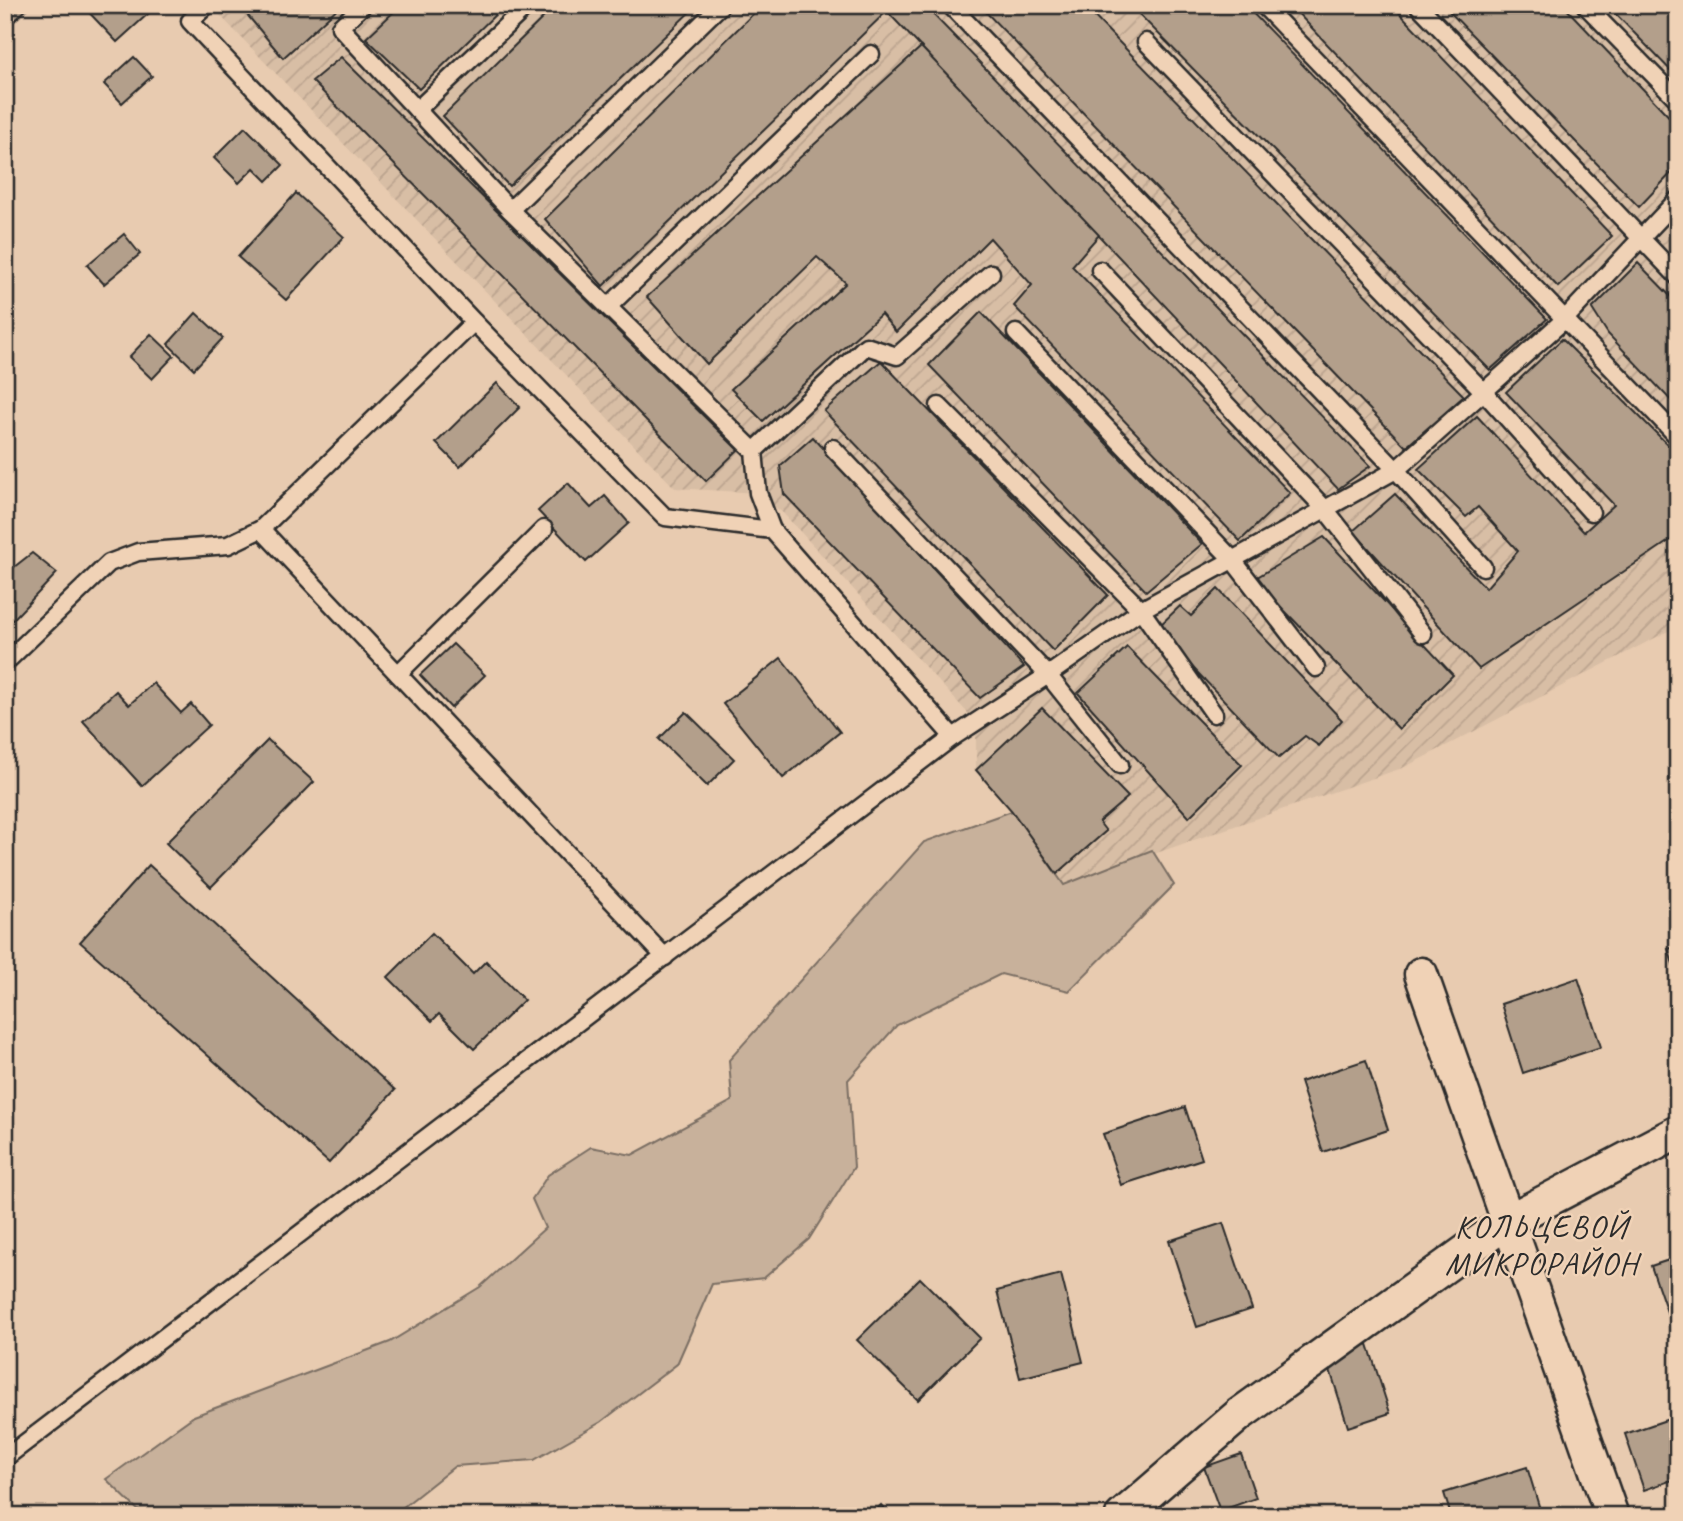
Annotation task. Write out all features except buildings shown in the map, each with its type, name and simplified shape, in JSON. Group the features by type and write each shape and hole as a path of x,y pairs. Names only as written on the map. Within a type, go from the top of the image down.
{"street":[{"path":"1421,974 1612,1516"},
{"path":"1122,1516 1241,1414 1508,1221 1678,1132"}],"lane":[{"path":"207,5 190,21 474,322 665,517 772,530"},
{"path":"363,5 340,27 510,210 754,451 758,493 772,530 953,737"},
{"path":"417,110 528,5"},
{"path":"510,210 721,5"},
{"path":"950,5 1396,470 1483,567"},
{"path":"1263,5 1678,437"},
{"path":"1418,5 1678,277"},
{"path":"1585,5 1678,100"},
{"path":"1146,42 1483,391 1591,512"},
{"path":"608,307 871,54"},
{"path":"5,1458 953,737 1141,610 1396,470 1564,320 1678,199"},
{"path":"1100,270 1325,509 1423,634"},
{"path":"754,451 866,346 897,356 990,273"},
{"path":"5,663 109,563 138,552 228,545 261,529 474,322"},
{"path":"1016,333 1232,559 1316,668"},
{"path":"939,407 1141,610 1214,714"},
{"path":"833,448 1048,675 1121,765"},
{"path":"261,529 665,957"},
{"path":"398,674 544,529"}],"shaded area":[{"path":"210,5 1678,5 1678,626 1405,767 1064,885 1012,811 976,770 976,722 783,513 757,493 675,488"},
{"path":"1012,811 1064,885 1152,850 1174,885 1069,991 1001,974 897,1025 848,1080 854,1167 809,1239 764,1278 712,1284 677,1364 601,1422 534,1460 455,1466 392,1516 144,1516 106,1479 194,1416 390,1342 480,1287 545,1228 532,1199 548,1175 591,1147 632,1155 732,1101 729,1060 924,842"}],"district":[{"name":"КОЛЬЦЕВОЙ МИКРОРАЙОН","path":"1542,1244"}]}
